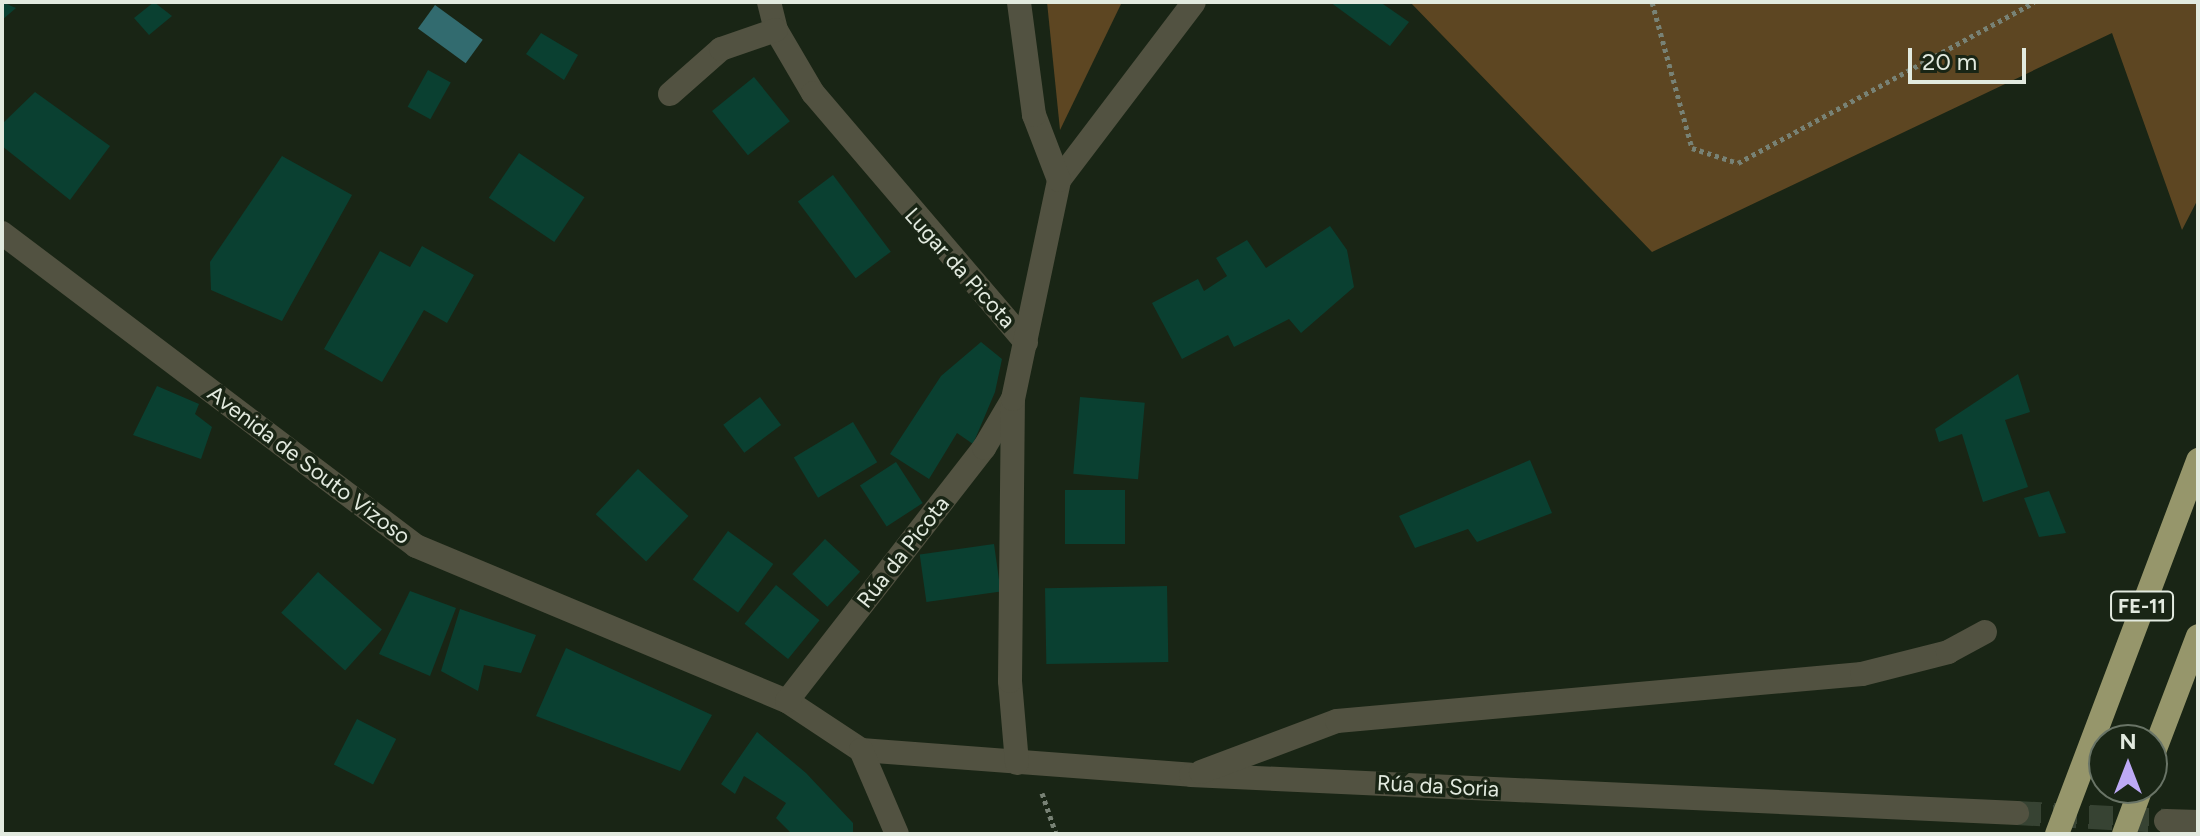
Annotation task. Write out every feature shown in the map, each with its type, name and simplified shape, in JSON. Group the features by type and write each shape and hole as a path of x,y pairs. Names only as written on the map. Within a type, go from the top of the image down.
{"highway":[{"name":"FE-11","path":"2057,834 2198,460"},
{"name":"FE-11","path":"2165,724 2198,636"},
{"path":"2124,834 2135,804"}],"street":[{"name":"Lugar da Picota","path":"769,2 776,30 813,93 1026,342 1013,399 1010,681 1017,763"},
{"path":"1019,2 1034,115 1059,180"},
{"path":"1026,342 1059,180 1194,2"},
{"path":"670,94 721,49 776,30"},
{"name":"Avenida de Souto Vizoso","path":"2,233 416,546 787,701 861,750"},
{"name":"Rúa da Picota","path":"787,701 984,448 1013,399"},
{"path":"1191,775 1337,721 1862,674 1948,652 1985,632"},
{"path":"861,750 897,834"},
{"name":"Rúa da Soria","path":"861,750 1191,775 2017,813"},
{"path":"2166,821 2198,822"}],"path":[{"path":"1652,2 1692,148 1738,163 2034,2"}],"shaded area":[{"path":"1047,2 1122,2 1060,130"},
{"path":"1410,2 2198,2 2198,199 2182,230 2112,33 1652,252"}],"water":[{"path":"435,5 483,40 466,63 418,28"}],"building":[{"path":"2,2 16,8 2,20"},
{"path":"154,2 172,16 149,35 134,18"},
{"path":"1330,2 1380,2 1409,22 1390,46"},
{"path":"541,33 578,55 564,80 526,54"},
{"path":"428,70 451,83 430,119 408,107"},
{"path":"754,77 790,121 748,155 712,111"},
{"path":"35,92 110,146 70,200 2,146 2,124"},
{"path":"519,153 584,197 554,242 489,198"},
{"path":"282,156 352,195 282,321 211,290 210,262"},
{"path":"833,175 891,252 856,278 798,201"},
{"path":"1330,226 1347,250 1354,287 1301,333 1289,319 1234,347 1228,335 1182,359 1152,303 1198,279 1204,291 1227,276 1216,258 1247,240 1266,268"},
{"path":"422,246 474,275 447,323 424,310 382,382 324,349 380,251 410,267"},
{"path":"981,342 1002,359 995,392 973,444 957,433 929,479 890,454 941,376"},
{"path":"2018,374 2030,412 2005,420 2028,487 1983,502 1962,434 1939,442 1935,429"},
{"path":"157,386 199,404 195,414 212,427 201,459 133,435"},
{"path":"760,397 781,425 744,453 723,425"},
{"path":"1080,397 1145,403 1138,479 1073,474"},
{"path":"853,422 877,462 818,498 794,458"},
{"path":"1530,460 1552,513 1477,542 1468,529 1415,548 1399,516"},
{"path":"896,462 923,503 887,527 860,485"},
{"path":"638,469 688,516 646,561 596,514"},
{"path":"1065,490 1125,490 1125,544 1065,544"},
{"path":"2049,491 2066,533 2039,537 2024,498"},
{"path":"728,531 773,564 738,612 693,580"},
{"path":"825,539 860,572 827,607 792,574"},
{"path":"994,544 1001,592 926,602 920,554"},
{"path":"318,572 382,630 345,670 281,613"},
{"path":"776,585 820,620 788,659 745,624"},
{"path":"1167,586 1168,662 1046,664 1045,588"},
{"path":"410,591 456,608 430,676 379,654"},
{"path":"460,609 536,635 521,673 484,665 478,691 441,671"},
{"path":"566,648 712,715 680,771 536,716"},
{"path":"357,719 396,739 373,784 334,764"},
{"path":"757,732 806,773 853,823 853,834 792,834 776,818 786,803 744,776 735,794 721,784"}],"tunnel":[{"path":"2017,813 2166,821"}]}
